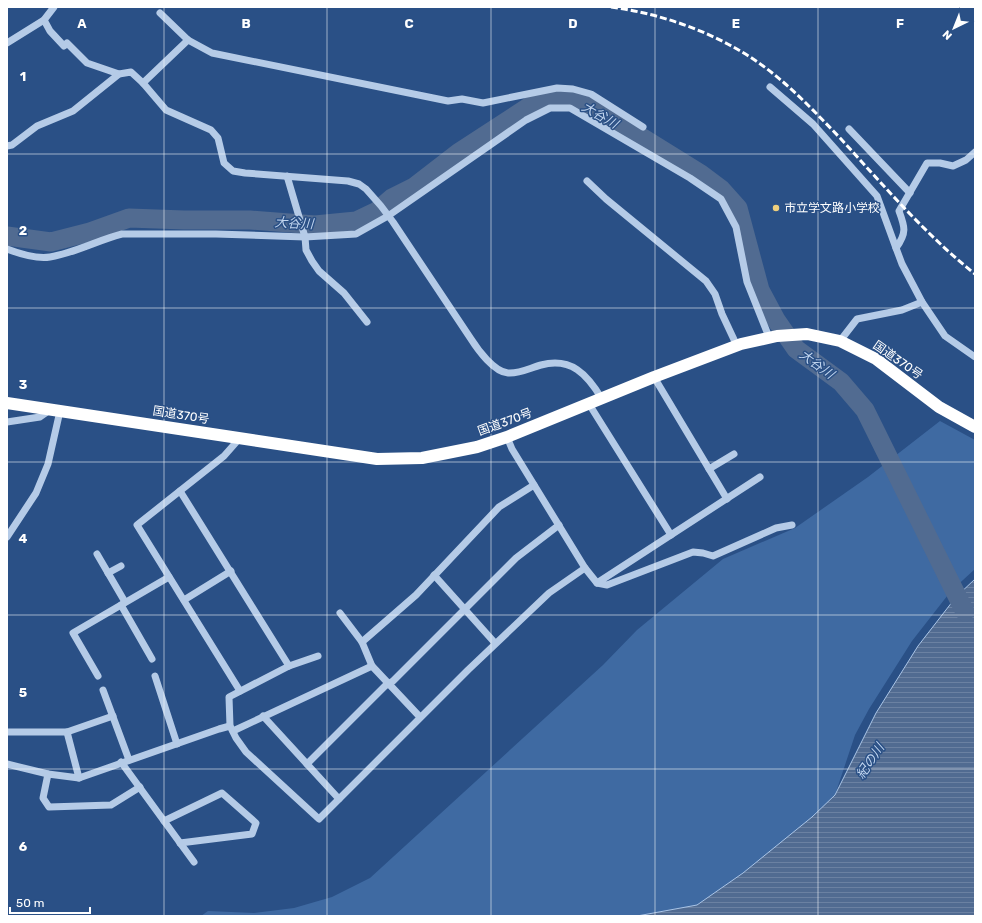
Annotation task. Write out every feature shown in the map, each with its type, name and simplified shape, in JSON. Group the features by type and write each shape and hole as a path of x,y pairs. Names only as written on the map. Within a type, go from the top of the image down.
{"highway":[{"name":"国道370号","path":"7,403 378,459 422,458 477,447 507,437 654,377 737,346 773,336 807,334 840,341 876,360 939,407 975,427"}],"street":[{"path":"7,43 44,20 54,7"},
{"path":"160,13 188,40 212,53 448,101 462,99 483,103 557,88 573,89 591,94 643,127"},
{"path":"44,20 50,31 64,46 67,44 87,63 119,74 131,72 143,83 166,110 211,130 218,138 224,163 233,171 348,181 354,182 366,189 381,206 480,352 490,363 508,373 524,371 542,365 566,364 576,369 589,380 602,399"},
{"path":"143,83 188,40"},
{"path":"7,146 12,145 37,126 73,111 119,74"},
{"path":"770,87 813,124 877,196 902,264 922,302 945,336 975,357"},
{"path":"7,249 26,254 49,257 76,250 122,234 216,234 305,237 356,234 388,216 526,120 550,108 570,108 690,178 721,199 736,227 747,282 773,336"},
{"path":"849,129 910,193"},
{"path":"896,248 902,240 904,233 904,225 899,211 927,163 940,163 953,166 966,160 975,152"},
{"path":"287,176 305,237 306,250 312,261 319,271 344,293 367,322"},
{"path":"587,181 606,199 706,281 715,294 722,314 737,346"},
{"path":"840,341 857,319 902,310 922,302"},
{"path":"654,377 727,499"},
{"path":"589,404 670,535"},
{"path":"7,422 40,417 55,410"},
{"path":"7,536 36,493 48,464 55,410"},
{"path":"507,437 512,450 585,568 596,583 607,585 693,552 713,556 776,528 792,525"},
{"path":"239,439 224,456 137,525 240,691"},
{"path":"709,469 734,454"},
{"path":"596,583 760,477"},
{"path":"362,642 416,594 498,507 534,486"},
{"path":"180,491 289,666"},
{"path":"307,764 385,686 389,684 465,610 516,558 559,525"},
{"path":"97,554 152,659"},
{"path":"108,573 121,566"},
{"path":"318,656 289,666 229,697 232,728 236,738 246,752 319,819 420,717 548,593 585,568"},
{"path":"184,600 231,571"},
{"path":"434,576 495,644"},
{"path":"98,676 73,633 169,577"},
{"path":"340,613 362,642 372,666 420,717"},
{"path":"7,764 48,774 79,778 121,762 219,729 232,728 264,716 372,666"},
{"path":"155,676 177,744"},
{"path":"104,690 129,760"},
{"path":"7,732 67,732 113,716"},
{"path":"264,716 339,799"},
{"path":"67,732 79,778"},
{"path":"121,762 194,862"},
{"path":"48,774 43,798 49,806 111,805 140,788"},
{"path":"164,821 222,793 256,823 252,834 180,843"}],"shaded area":[{"path":"940,421 975,440 975,569 951,591 912,641 869,709 855,735 835,795 812,818 743,873 697,905 637,916 201,916 208,911 254,913 294,908 332,897 370,878 603,665 637,630 723,559 795,528 868,477"}],"water":[{"name":"紀の川","path":"975,579 975,916 637,916 697,905 743,873 812,817 835,795 876,713 918,646 956,597"}],"waterway":[{"name":"大谷川","path":"7,236 51,242 90,232 129,218 250,220 315,225 356,221 377,211 392,198 414,187 458,153 530,106 554,96 579,102 643,138 701,174 721,189 738,208 760,290 776,320 796,349 841,382 865,410 965,612"}],"railway":[{"path":"611,7 650,14 688,26 742,52 770,71 802,99 841,139 922,227 975,274"}],"place":[{"name":"市立学文路小学校","path":"776,208"}]}
